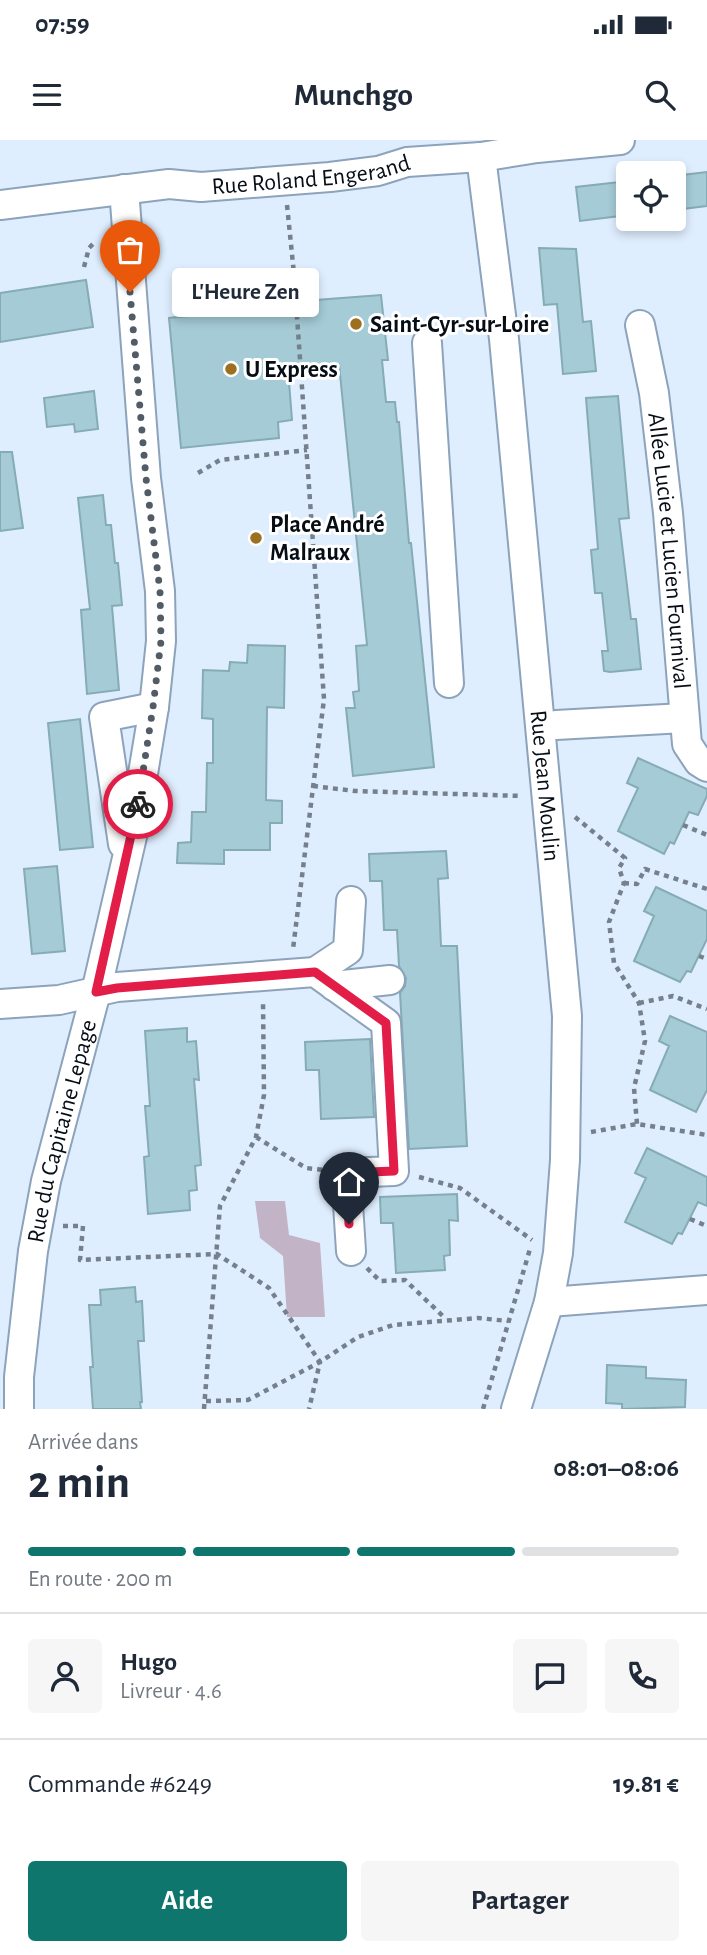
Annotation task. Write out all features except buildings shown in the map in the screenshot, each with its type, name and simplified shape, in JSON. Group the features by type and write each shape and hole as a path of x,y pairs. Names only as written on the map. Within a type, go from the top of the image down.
{"street":[{"name":"Rue Roland Engerand","path":"0,205 169,184 201,187 379,172 407,162 481,157 537,148 620,140"},
{"name":"Rue Jean Moulin","path":"481,157 504,339 567,1016 565,1160 558,1253 549,1302 516,1409"},
{"name":"Rue du Capitaine Lepage","path":"19,1409 24,1325 46,1181 96,992 134,828 161,641 160,591 145,465 124,189"},
{"name":"Allée Lucie et Lucien Fournival","path":"640,325 654,393 668,513 687,744 699,762 707,767"},
{"path":"427,343 449,683"},
{"path":"126,864 104,717 153,707"},
{"path":"556,725 684,718"},
{"path":"313,977 348,950 351,901"},
{"path":"0,1004 59,1000 117,988 262,977 390,979"},
{"path":"313,977 386,1023 394,1171 346,1173 351,1251"},
{"path":"549,1302 707,1290"}],"path":[{"path":"285,180 324,699 313,786 313,977"},
{"path":"85,267 89,248 93,244"},
{"path":"198,473 219,460 307,450"},
{"name":"Rue Jean Moulin","path":"313,786 355,791 522,796 521,783"},
{"path":"566,810 625,858 619,868 624,883 609,922 614,963 639,1003 645,1041 634,1088 637,1124"},
{"path":"683,825 707,835"},
{"path":"624,883 637,884 645,869 707,889"},
{"path":"699,956 707,959"},
{"path":"204,1409 220,1206 257,1137 264,1095 262,977"},
{"path":"639,1003 673,996 707,1009"},
{"path":"591,1132 637,1124 707,1135"},
{"path":"257,1137 306,1168 346,1173"},
{"path":"394,1171 460,1188 533,1240"},
{"path":"690,1219 707,1226"},
{"path":"38,1226 83,1226 80,1260 217,1254 269,1288 320,1362 309,1409"},
{"path":"482,1409 533,1240 534,1227"},
{"path":"351,1251 380,1281 405,1280 446,1319"},
{"path":"206,1401 248,1401 320,1362 358,1337 393,1325 446,1319 508,1321"}],"shaded area":[{"path":"255,1201 285,1201 289,1235 320,1243 325,1317 287,1317 283,1256 260,1238"}],"way so far":[{"path":"130,292 146,478 160,591 161,641 138,804"}],"place":[{"name":"L'Heure Zen","path":"130,292"},
{"name":"Saint-Cyr-sur-Loire","path":"356,324"},
{"name":"U Express","path":"231,369"},
{"name":"Place André Malraux","path":"256,538"}],"route":[{"path":"138,804 96,992 315,972 386,1023 394,1171 346,1173 349,1224"}]}
